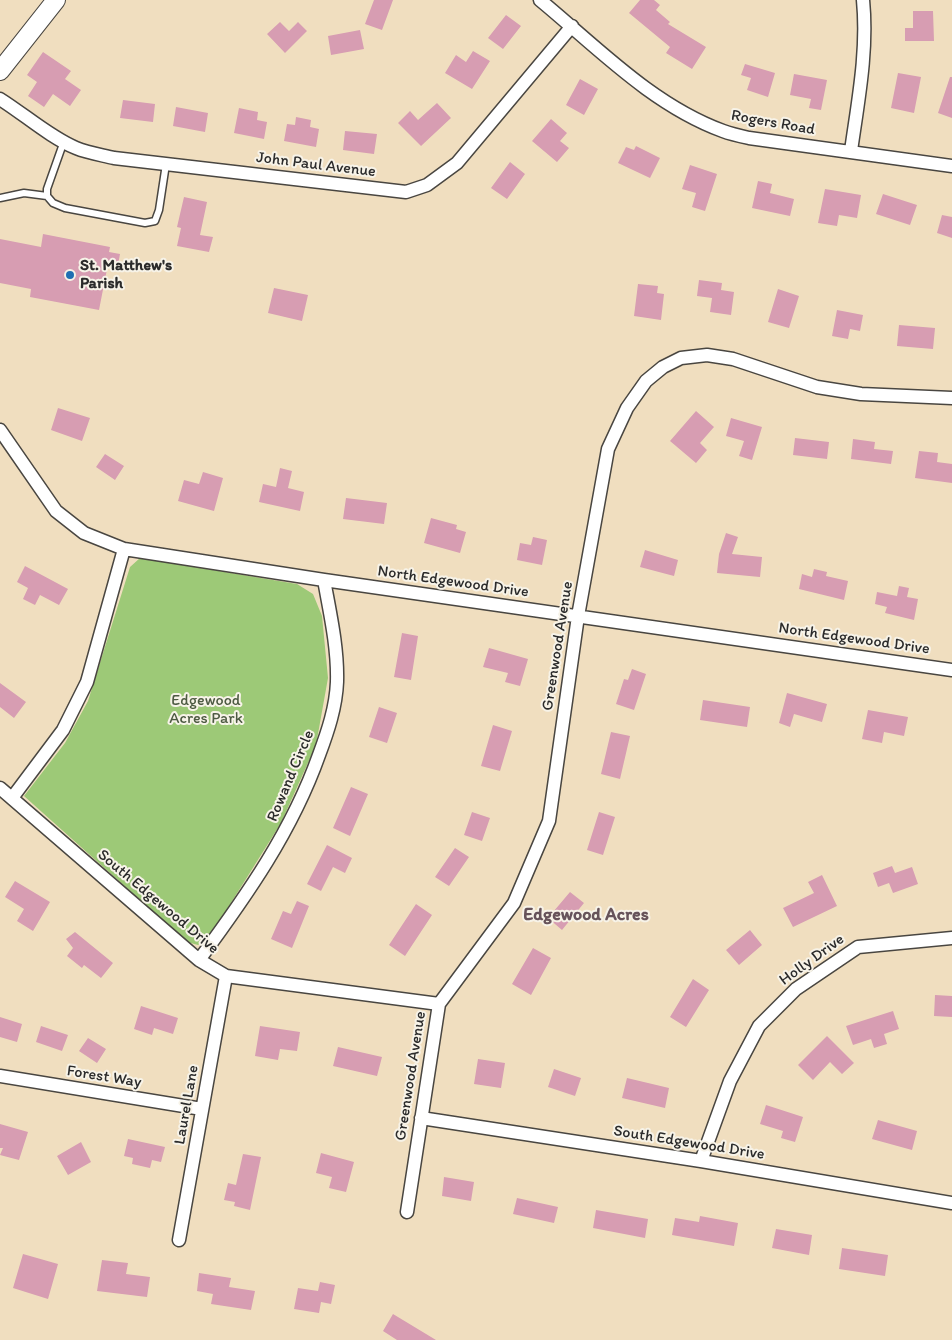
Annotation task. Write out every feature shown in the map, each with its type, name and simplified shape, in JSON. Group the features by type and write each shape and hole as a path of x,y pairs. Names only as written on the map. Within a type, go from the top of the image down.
{"street":[{"path":"0,71 56,0"},
{"name":"Rogers Road","path":"540,0 632,78 665,101 723,132 749,138 952,166"},
{"path":"851,151 863,58 865,25 863,0"},
{"name":"John Paul Avenue","path":"0,99 76,148 114,158 406,192 427,186 457,163 572,26"},
{"name":"Greenwood Avenue","path":"407,1212 439,1004 514,902 549,822 578,616 608,449 627,408 646,381 663,367 682,358 707,355 733,359 817,387 861,394 952,398"},
{"name":"North Edgewood Drive","path":"0,430 56,511 84,532 124,549 324,580 952,670"},
{"path":"12,798 63,730 87,682 124,549"},
{"name":"Rowand Circle","path":"199,960 239,904 285,832 312,776 331,724 337,682 336,655 324,580"},
{"name":"South Edgewood Drive","path":"0,788 199,960 226,976 439,1004"},
{"name":"Holly Drive","path":"702,1161 730,1081 760,1026 796,989 858,947 952,938"},
{"name":"Laurel Lane","path":"179,1240 226,976"},
{"name":"Forest Way","path":"0,1076 202,1109"},
{"name":"South Edgewood Drive","path":"421,1118 702,1161 952,1203"}],"lane":[{"path":"64,141 47,189 47,196 53,204 66,208 145,223 155,221 159,210 166,164"},
{"path":"0,198 24,193 47,196"}],"green space":[{"name":"Edgewood Acres Park","path":"140,558 297,584 313,594 322,616 328,678 316,745 281,823 209,938 198,945 187,942 24,796 65,743 88,701 130,567"}],"building":[{"path":"374,0 393,0 382,30 365,24"},
{"path":"640,0 654,0 660,5 656,10 670,22 668,24 706,47 692,69 666,53 670,47 629,13"},
{"path":"913,11 933,11 934,41 905,41 905,28 913,28"},
{"path":"506,15 521,26 503,49 488,38"},
{"path":"280,22 289,31 298,22 307,31 285,53 267,34"},
{"path":"360,30 364,49 331,55 328,36"},
{"path":"473,51 490,61 472,89 445,73 456,55 466,62"},
{"path":"43,52 71,71 65,79 81,90 70,106 53,94 44,107 28,96 37,82 27,75"},
{"path":"745,64 775,73 768,97 747,90 751,78 741,75"},
{"path":"898,73 921,77 914,113 891,108"},
{"path":"794,74 827,80 821,110 809,108 811,99 790,95"},
{"path":"950,77 952,77 952,118 938,113"},
{"path":"580,79 598,89 584,115 566,105"},
{"path":"123,100 155,104 153,122 120,118"},
{"path":"437,103 451,118 421,146 398,123 410,111 418,120"},
{"path":"176,107 208,113 205,132 173,126"},
{"path":"239,108 258,112 257,120 267,122 264,139 234,133"},
{"path":"296,117 311,120 310,127 319,129 316,147 284,141 287,124 295,125"},
{"path":"551,119 567,133 560,141 569,148 557,162 532,141"},
{"path":"345,131 377,134 374,154 343,150"},
{"path":"636,146 660,158 650,178 618,163 626,147 634,150"},
{"path":"510,162 525,174 507,199 491,188"},
{"path":"690,165 717,174 705,211 692,207 696,193 682,189"},
{"path":"758,181 772,184 770,193 794,199 790,216 752,208"},
{"path":"825,189 861,195 857,218 839,215 837,226 818,223"},
{"path":"883,194 917,205 910,225 876,214"},
{"path":"184,197 207,202 200,235 213,237 209,252 177,246 181,228 177,227"},
{"path":"942,215 952,217 952,238 937,233"},
{"name":"St. Matthew's Parish","path":"43,234 110,247 109,252 120,254 118,265 108,264 99,310 30,297 31,289 0,283 0,239 41,247"},
{"path":"699,280 722,283 721,290 734,292 731,315 710,312 712,298 697,296"},
{"path":"638,284 658,286 657,293 664,294 661,320 634,316"},
{"path":"274,288 308,295 302,321 268,313"},
{"path":"778,289 799,296 789,328 768,322"},
{"path":"837,310 863,315 860,331 850,329 848,339 832,336"},
{"path":"899,325 935,328 933,349 897,346"},
{"path":"58,408 90,418 82,441 51,430"},
{"path":"696,411 714,427 700,443 707,450 696,463 670,441"},
{"path":"731,418 762,427 752,460 739,456 744,441 726,436"},
{"path":"795,438 829,442 827,459 793,455"},
{"path":"853,439 875,442 874,449 893,451 891,464 851,459"},
{"path":"919,451 938,453 937,462 952,464 952,483 915,478"},
{"path":"105,454 124,466 115,480 96,467"},
{"path":"280,468 292,471 288,488 304,492 300,511 259,502 263,484 276,487"},
{"path":"203,472 223,478 214,511 178,501 184,480 199,484"},
{"path":"346,498 387,503 384,524 343,519"},
{"path":"431,518 457,525 456,529 466,532 460,553 424,543"},
{"path":"726,533 738,537 732,554 762,557 760,577 717,573 719,554"},
{"path":"533,537 547,540 542,565 517,560 520,543 531,545"},
{"path":"645,550 678,560 674,576 640,567"},
{"path":"25,566 68,589 59,605 40,595 35,605 23,599 28,588 17,582"},
{"path":"814,569 827,572 826,576 848,581 844,600 799,589 802,574 812,577"},
{"path":"899,586 909,588 907,597 918,599 914,620 885,613 887,607 875,604 877,592 897,596"},
{"path":"402,633 418,636 411,680 394,677"},
{"path":"489,648 528,659 520,686 505,682 508,673 483,667"},
{"path":"632,669 646,674 634,710 616,704 624,679 628,680"},
{"path":"0,683 26,702 14,718 0,707"},
{"path":"787,693 827,704 822,722 794,714 790,727 779,723"},
{"path":"703,700 750,707 747,727 700,720"},
{"path":"379,707 397,713 387,743 369,737"},
{"path":"868,710 908,717 904,736 884,732 882,743 862,739"},
{"path":"493,725 512,731 500,771 481,766"},
{"path":"611,732 630,736 620,779 601,774"},
{"path":"351,787 368,794 350,836 333,828"},
{"path":"472,812 490,818 482,841 464,835"},
{"path":"599,812 615,817 603,855 587,850"},
{"path":"327,845 352,858 345,873 333,867 321,891 307,884"},
{"path":"455,848 469,857 449,886 435,877"},
{"path":"892,866 895,873 912,867 918,884 893,893 889,883 878,887 873,873"},
{"path":"822,875 837,906 793,927 783,908 814,893 808,882"},
{"path":"15,881 50,902 33,931 17,921 24,909 5,897"},
{"path":"570,892 584,903 562,930 548,918"},
{"path":"297,901 309,906 292,948 271,939 283,911 291,914"},
{"path":"416,904 432,915 405,956 389,945"},
{"path":"750,930 762,945 739,965 726,950"},
{"path":"75,932 113,963 101,978 84,965 82,968 67,956 73,948 66,939"},
{"path":"533,948 551,958 531,995 512,984"},
{"path":"693,979 709,990 686,1027 670,1017"},
{"path":"935,995 952,996 952,1017 934,1016"},
{"path":"141,1006 178,1018 173,1034 154,1028 152,1035 134,1029"},
{"path":"893,1011 899,1029 884,1034 887,1044 874,1048 871,1039 853,1045 846,1026"},
{"path":"0,1017 22,1024 17,1042 0,1037"},
{"path":"41,1026 68,1035 62,1051 36,1042"},
{"path":"260,1026 300,1032 297,1051 280,1049 278,1060 255,1056"},
{"path":"827,1036 854,1063 842,1074 830,1062 813,1080 798,1065"},
{"path":"88,1038 106,1049 97,1063 79,1051"},
{"path":"338,1047 382,1057 377,1076 333,1066"},
{"path":"478,1059 505,1063 501,1088 474,1084"},
{"path":"554,1069 581,1078 575,1096 548,1087"},
{"path":"627,1078 669,1088 665,1108 622,1098"},
{"path":"766,1105 803,1117 795,1142 781,1138 783,1131 760,1124"},
{"path":"878,1120 917,1131 912,1150 872,1139"},
{"path":"0,1124 28,1132 19,1160 0,1155 3,1148 0,1148"},
{"path":"128,1139 165,1147 161,1162 152,1160 150,1168 132,1164 133,1158 124,1156"},
{"path":"81,1142 91,1162 68,1175 57,1156"},
{"path":"321,1153 354,1162 346,1192 329,1188 332,1177 316,1173"},
{"path":"243,1154 261,1157 250,1210 234,1206 235,1202 224,1200 228,1183 236,1185"},
{"path":"444,1177 474,1182 471,1201 442,1196"},
{"path":"517,1198 558,1207 554,1223 513,1214"},
{"path":"596,1210 648,1219 645,1238 593,1228"},
{"path":"700,1216 738,1223 734,1246 672,1235 675,1218 699,1222"},
{"path":"776,1229 812,1235 809,1255 772,1248"},
{"path":"842,1248 888,1255 885,1276 839,1269"},
{"path":"23,1254 58,1264 48,1299 13,1288"},
{"path":"102,1260 128,1263 126,1274 150,1277 147,1297 97,1291"},
{"path":"199,1273 231,1278 229,1287 255,1291 251,1310 211,1304 213,1294 197,1291"},
{"path":"320,1282 335,1285 331,1304 321,1302 319,1313 294,1309 298,1288 318,1291"},
{"path":"393,1314 436,1340 397,1340 383,1331"}],"place":[{"name":"St. Matthew's Parish","path":"70,275"}],"district":[{"name":"Edgewood Acres","path":"586,915"}]}
